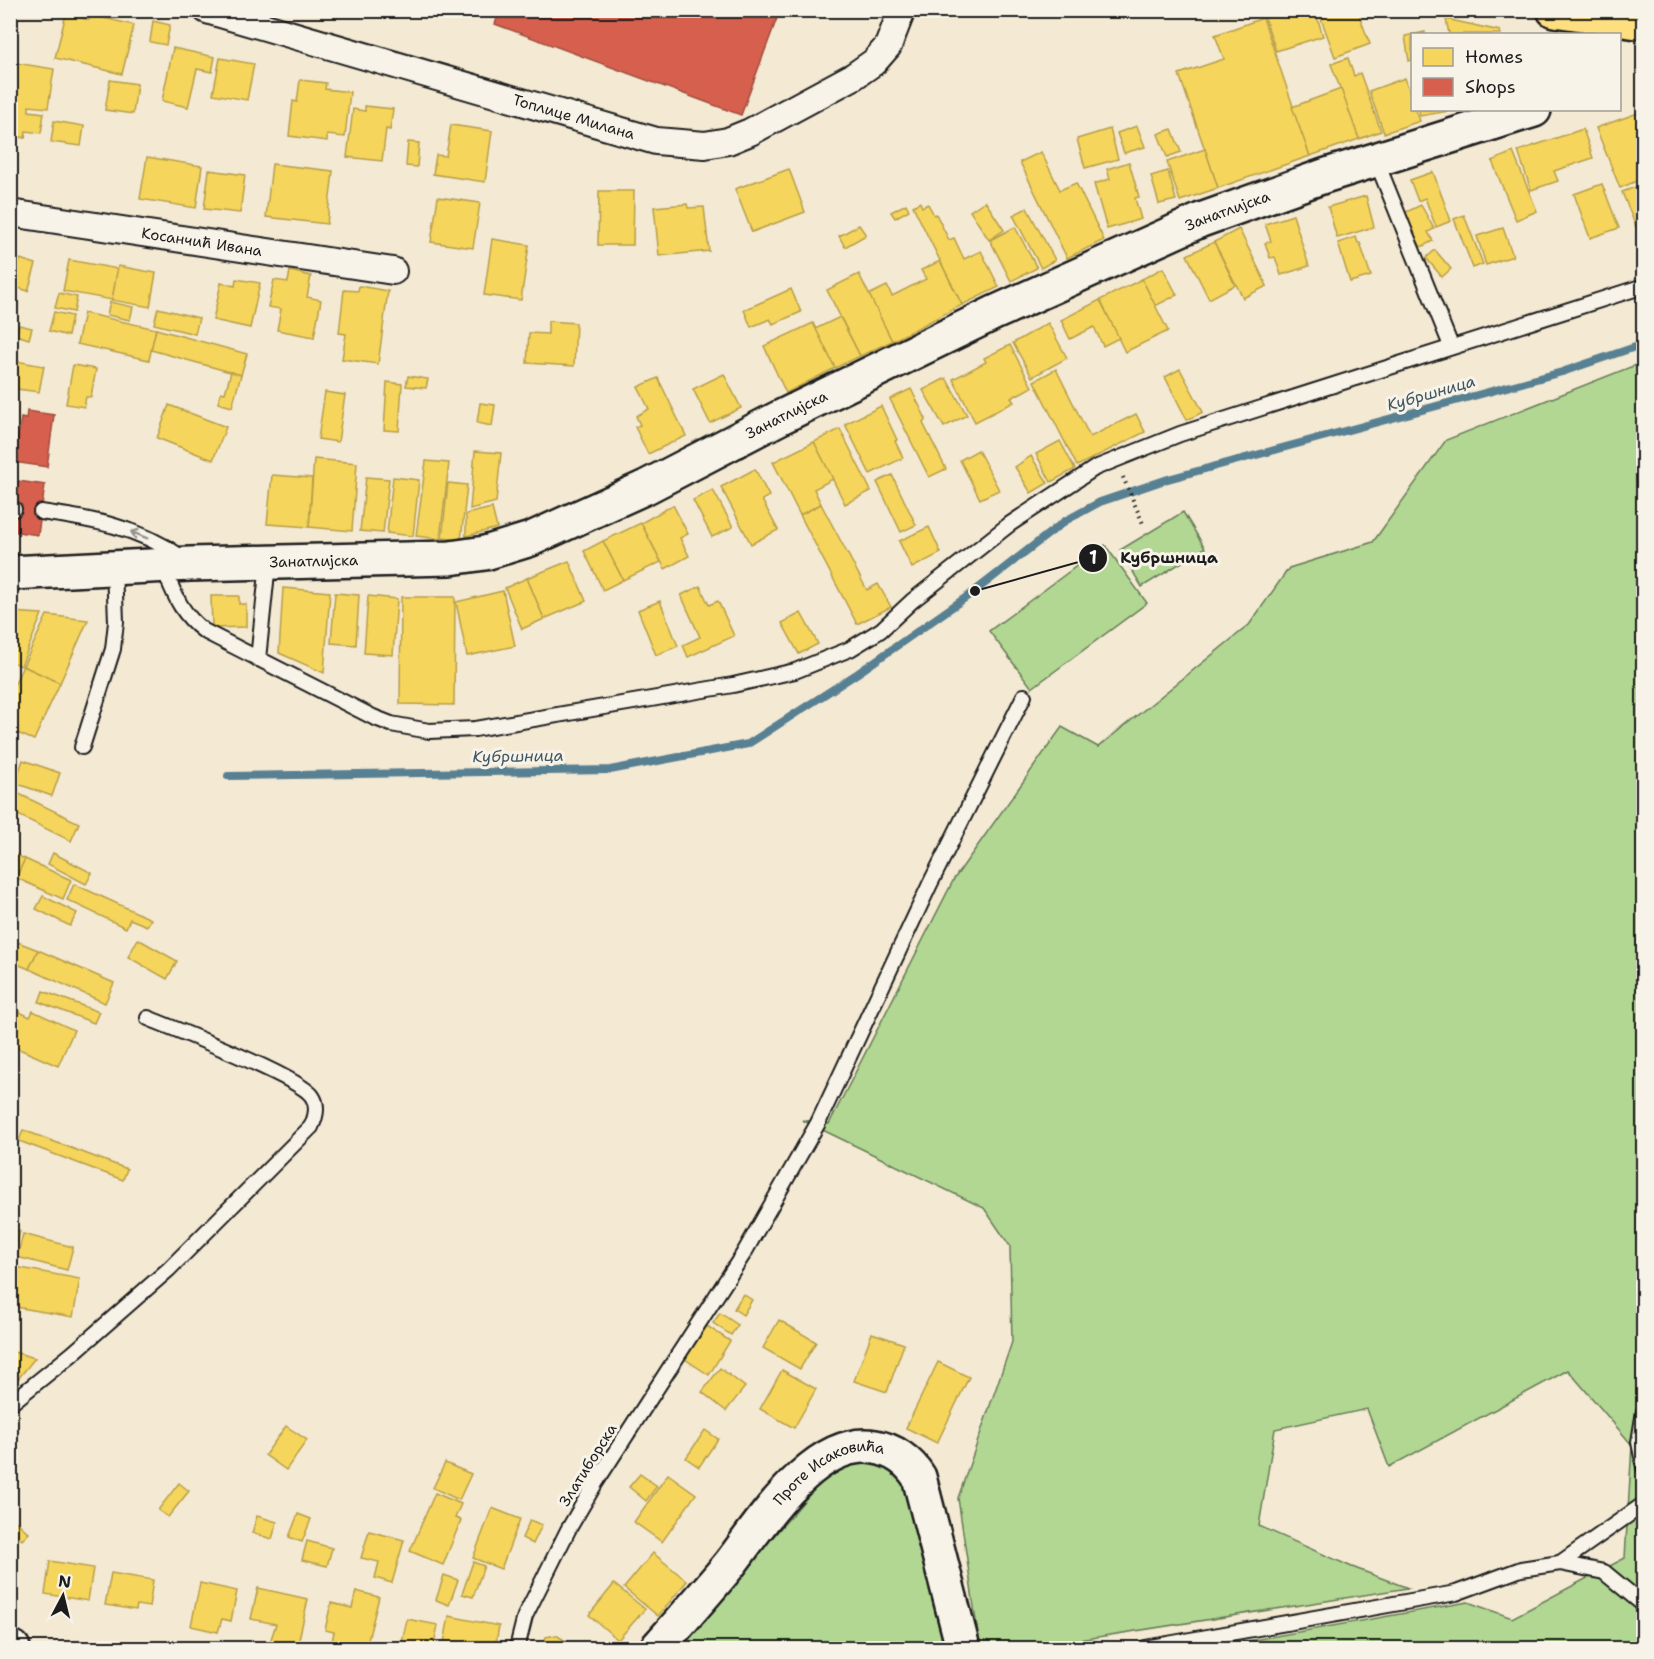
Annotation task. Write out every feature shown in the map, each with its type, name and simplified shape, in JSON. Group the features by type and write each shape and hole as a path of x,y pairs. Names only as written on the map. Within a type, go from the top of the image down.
{"main road":[{"path":"1554,10 1587,25 1644,23"}],"street":[{"name":"Топлице Милана","path":"207,10 656,141 705,145 729,141 750,132 854,76 874,62 888,46 902,10"},
{"name":"Занатлијска","path":"10,573 176,564 450,558 485,553 531,539 646,487 779,418 994,313 1201,220 1376,160 1531,111"},
{"name":"Косанчић Ивана","path":"10,213 393,271"},
{"name":"Проте Исаковића","path":"657,1648 726,1568 799,1477 838,1450 866,1445 888,1449 913,1467 919,1477 963,1648"}],"lane":[{"path":"1376,160 1451,346"},
{"path":"41,512 89,519 145,536 176,564 183,610 192,622 204,631 373,717 400,726 429,731 475,729 733,685 795,671 850,649 880,630 912,601 1011,524 1095,468 1180,434 1644,286"},
{"path":"258,659 268,563"},
{"path":"82,747 112,649 116,622 114,568"},
{"name":"Златиборска","path":"517,1648 525,1616 568,1530 596,1482 709,1310 773,1205 818,1123 930,884 1024,696"},
{"path":"10,1404 72,1354 169,1269 311,1127 315,1120 316,1103 303,1087 276,1073 148,1018"},
{"path":"1644,1411 1639,1442 1644,1467"},
{"path":"1560,1563 1644,1504"},
{"path":"1145,1648 1456,1593 1521,1569 1560,1563 1604,1572 1644,1605"}],"path":[{"path":"1122,475 1144,526"}],"green space":[{"path":"1643,362 1643,1648 1208,1648 1468,1602 1512,1618 1625,1558 1632,1445 1568,1370 1389,1467 1367,1409 1275,1429 1259,1526 1352,1567 1408,1588 1028,1648 980,1648 958,1498 1012,1342 1010,1246 984,1208 802,1120 829,1124 954,879 1062,727 1098,747 1249,625 1289,568 1373,542 1446,440"},
{"path":"1183,512 1205,548 1142,587 1120,550"},
{"path":"1105,545 1147,603 1032,688 989,631"},
{"path":"867,1461 898,1469 917,1500 953,1648 677,1648 836,1464"}],"building: Homes":[{"path":"1262,10 1315,10 1323,36 1276,51"},
{"path":"1318,10 1357,10 1370,44 1335,57"},
{"path":"66,14 89,20 91,15 134,25 122,74 55,58"},
{"path":"1263,18 1310,156 1218,188 1179,74 1224,59 1215,35"},
{"path":"1446,19 1501,33 1449,33"},
{"path":"153,21 170,25 166,45 150,42"},
{"path":"1411,35 1411,60 1409,61 1405,36"},
{"path":"173,48 215,57 212,72 197,69 188,107 162,101"},
{"path":"220,58 254,64 247,100 213,94"},
{"path":"1348,58 1354,76 1360,73 1381,131 1359,139 1331,64"},
{"path":"10,62 54,69 48,108 29,106 29,111 44,113 41,133 26,131 25,138 10,135"},
{"path":"1405,78 1411,96 1411,111 1416,111 1420,121 1384,133 1369,91"},
{"path":"110,80 137,84 133,114 105,110"},
{"path":"300,80 326,83 325,89 350,92 345,137 327,135 327,141 289,136 293,101 297,102"},
{"path":"1341,89 1359,139 1310,156 1292,107"},
{"path":"365,106 393,109 390,130 386,129 382,161 347,157 353,109 365,111"},
{"path":"1419,111 1449,111 1420,116"},
{"path":"1638,113 1644,128 1644,178 1620,188 1596,128"},
{"path":"54,121 84,126 81,146 51,142"},
{"path":"451,125 492,131 485,182 433,174 436,155 446,156"},
{"path":"1137,126 1145,147 1124,153 1117,133"},
{"path":"1110,129 1118,159 1085,168 1077,139"},
{"path":"1172,129 1181,152 1167,157 1158,134"},
{"path":"1583,129 1593,158 1554,171 1558,181 1531,190 1518,151"},
{"path":"408,142 419,143 417,167 406,166"},
{"path":"1205,149 1218,188 1180,201 1167,162"},
{"path":"1041,152 1060,190 1076,183 1104,240 1067,258 1020,162"},
{"path":"1513,152 1537,211 1516,220 1492,161"},
{"path":"147,157 202,166 196,208 140,199"},
{"path":"1129,162 1139,197 1135,198 1141,219 1107,229 1094,184 1110,179 1107,169"},
{"path":"272,164 333,171 327,224 266,217"},
{"path":"789,169 805,212 752,232 735,189"},
{"path":"209,170 245,175 240,213 204,209"},
{"path":"1168,171 1176,200 1159,204 1151,176"},
{"path":"1433,172 1451,221 1436,227 1425,198 1418,201 1410,180"},
{"path":"1602,184 1619,228 1590,238 1574,194"},
{"path":"1644,184 1644,242 1642,242 1622,192"},
{"path":"599,191 634,191 633,245 598,245"},
{"path":"1366,196 1374,227 1337,238 1328,207"},
{"path":"438,197 480,203 473,248 431,242"},
{"path":"985,201 1004,230 989,240 970,211"},
{"path":"920,202 922,207 928,204 934,215 936,214 949,240 954,238 964,259 981,251 999,287 962,305 913,206"},
{"path":"687,204 688,208 704,207 709,251 659,256 654,207"},
{"path":"906,204 909,210 895,218 891,212"},
{"path":"1421,205 1434,229 1428,232 1433,241 1421,247 1404,213"},
{"path":"1027,208 1055,260 1041,268 1013,215"},
{"path":"1293,215 1309,266 1281,275 1275,257 1270,258 1265,243 1271,241 1265,224"},
{"path":"1464,215 1483,264 1473,268 1454,219"},
{"path":"859,225 866,235 845,247 839,236"},
{"path":"1015,227 1037,268 1011,281 990,240"},
{"path":"1503,228 1513,256 1486,265 1477,236"},
{"path":"1239,229 1267,286 1243,298 1214,242"},
{"path":"1356,237 1371,276 1350,282 1338,243"},
{"path":"492,239 529,245 521,300 484,295"},
{"path":"1214,242 1235,285 1209,299 1187,255"},
{"path":"1435,250 1451,269 1442,277 1426,258"},
{"path":"20,259 36,264 28,291 12,286"},
{"path":"69,260 118,269 112,300 63,291"},
{"path":"940,261 962,305 892,341 868,295 887,286 892,296 926,279 921,270"},
{"path":"118,266 156,273 150,307 112,300"},
{"path":"1163,268 1177,295 1155,306 1142,279"},
{"path":"290,271 311,276 307,297 321,300 314,337 277,330 281,309 268,307 274,280 288,282"},
{"path":"859,274 892,341 860,356 827,290"},
{"path":"236,279 260,283 250,328 213,320 221,283 235,286"},
{"path":"1142,279 1168,331 1125,352 1100,300"},
{"path":"359,286 388,291 378,364 342,359 346,334 339,333 344,290 358,291"},
{"path":"791,289 801,312 773,324 770,319 751,327 744,310"},
{"path":"59,293 77,297 74,312 55,308"},
{"path":"1100,300 1119,338 1103,346 1094,327 1070,339 1061,320"},
{"path":"110,302 133,307 130,320 107,315"},
{"path":"10,303 18,305 10,335"},
{"path":"158,308 199,318 195,334 154,324"},
{"path":"54,312 72,316 68,336 49,331"},
{"path":"84,313 156,329 149,360 77,344"},
{"path":"840,317 860,356 835,368 815,329"},
{"path":"548,321 576,323 574,366 527,363 529,333 548,334"},
{"path":"813,323 835,368 786,393 764,346"},
{"path":"1048,323 1067,358 1032,377 1013,343"},
{"path":"19,325 32,328 29,339 16,335"},
{"path":"156,329 247,354 241,375 151,350"},
{"path":"1010,345 1032,387 1011,398 1014,402 975,422 953,379 986,362 984,358"},
{"path":"10,360 44,366 39,392 10,388"},
{"path":"73,365 96,369 91,397 86,397 84,407 66,404"},
{"path":"1056,369 1090,437 1136,414 1145,432 1077,466 1034,381"},
{"path":"1180,369 1203,412 1187,420 1165,377"},
{"path":"231,372 241,375 232,407 218,403 221,392 225,393"},
{"path":"724,374 741,408 710,423 693,389"},
{"path":"408,376 428,379 426,388 406,386"},
{"path":"658,378 686,436 648,454 635,427 640,425 636,416 649,409 638,387"},
{"path":"946,378 967,415 944,427 923,390"},
{"path":"387,382 402,384 399,431 384,430"},
{"path":"911,389 926,419 923,423 946,469 929,477 890,399"},
{"path":"325,392 345,395 338,442 318,439"},
{"path":"480,403 495,405 492,426 477,423"},
{"path":"169,405 226,427 213,460 157,438"},
{"path":"881,406 903,458 870,474 845,424"},
{"path":"840,429 871,491 845,504 814,442"},
{"path":"1060,441 1075,469 1051,482 1036,454"},
{"path":"814,442 833,479 814,489 821,504 800,515 773,462"},
{"path":"978,450 999,490 980,499 960,460"},
{"path":"475,451 501,453 496,502 470,509"},
{"path":"1031,456 1048,483 1031,493 1015,467"},
{"path":"314,459 357,463 352,531 309,527"},
{"path":"426,461 449,463 440,539 416,536"},
{"path":"755,469 769,496 762,500 778,530 751,544 721,487"},
{"path":"272,475 312,478 309,527 267,524"},
{"path":"892,475 916,525 901,532 877,482"},
{"path":"366,477 389,479 383,533 360,531"},
{"path":"393,477 419,480 413,536 387,533"},
{"path":"448,483 467,485 461,540 442,538"},
{"path":"713,490 733,527 712,537 693,500"},
{"path":"821,504 867,590 878,584 891,607 857,624 800,515"},
{"path":"673,505 688,534 680,538 689,556 665,569 641,523"},
{"path":"492,508 497,528 466,536 466,514"},
{"path":"641,523 661,562 623,580 603,541"},
{"path":"929,527 941,553 912,568 899,541"},
{"path":"603,541 623,580 603,590 584,551"},
{"path":"569,561 586,601 544,619 527,578"},
{"path":"527,578 544,619 522,629 505,588"},
{"path":"700,586 709,605 718,601 734,636 688,657 683,645 700,637 681,595"},
{"path":"283,588 330,592 324,673 279,653"},
{"path":"503,591 515,646 467,656 456,602"},
{"path":"335,593 359,595 356,645 331,643"},
{"path":"211,596 239,596 239,604 246,604 246,627 212,628"},
{"path":"368,596 397,599 393,655 364,653"},
{"path":"401,597 455,597 454,705 400,704"},
{"path":"660,601 678,646 656,655 638,610"},
{"path":"10,612 42,614 21,666 10,661"},
{"path":"801,613 818,644 799,654 782,623"},
{"path":"47,615 88,620 60,683 23,666"},
{"path":"23,666 60,683 34,740 10,730 10,694"},
{"path":"23,760 60,773 52,796 15,783"},
{"path":"17,793 79,823 71,841 10,811"},
{"path":"10,852 25,859 16,878 10,875"},
{"path":"53,853 92,873 86,884 48,864"},
{"path":"25,859 71,880 63,899 16,878"},
{"path":"74,884 151,919 147,926 130,919 126,928 67,900"},
{"path":"43,896 77,913 70,926 36,909"},
{"path":"10,939 38,950 29,969 10,961"},
{"path":"138,939 177,961 167,979 128,957"},
{"path":"38,950 114,983 105,1003 29,969"},
{"path":"43,991 99,1012 94,1023 39,1002"},
{"path":"13,1009 30,1017 33,1011 74,1030 58,1066 10,1045 10,1015"},
{"path":"23,1130 127,1169 123,1180 19,1141"},
{"path":"10,1230 20,1231 15,1254 10,1253"},
{"path":"23,1234 73,1247 67,1270 17,1257"},
{"path":"10,1266 80,1279 73,1317 10,1306"},
{"path":"743,1294 752,1300 743,1315 734,1309"},
{"path":"720,1313 738,1325 731,1335 713,1323"},
{"path":"779,1320 816,1342 800,1369 763,1348"},
{"path":"707,1326 730,1341 709,1375 685,1359"},
{"path":"872,1333 904,1344 887,1392 854,1381"},
{"path":"10,1351 35,1358 13,1385 10,1384"},
{"path":"938,1362 969,1377 937,1443 906,1428"},
{"path":"720,1368 745,1387 726,1411 702,1392"},
{"path":"782,1370 816,1389 794,1428 760,1409"},
{"path":"286,1426 307,1440 286,1470 265,1455"},
{"path":"705,1430 718,1439 699,1467 686,1458"},
{"path":"445,1463 471,1474 459,1500 433,1488"},
{"path":"640,1474 657,1486 646,1501 629,1487"},
{"path":"668,1474 696,1494 662,1542 634,1522"},
{"path":"179,1483 189,1491 168,1517 158,1510"},
{"path":"435,1493 461,1504 455,1518 461,1520 443,1565 410,1551"},
{"path":"492,1508 520,1519 501,1569 473,1558"},
{"path":"298,1514 311,1519 302,1542 289,1537"},
{"path":"10,1516 29,1533 22,1540 17,1535 10,1542"},
{"path":"257,1516 277,1522 272,1539 252,1533"},
{"path":"530,1520 542,1525 533,1544 522,1538"},
{"path":"369,1531 404,1540 392,1583 375,1578 379,1562 361,1558"},
{"path":"307,1541 332,1548 327,1566 302,1560"},
{"path":"653,1553 687,1581 658,1616 624,1588"},
{"path":"50,1561 93,1568 88,1601 45,1594"},
{"path":"473,1562 484,1566 473,1597 462,1594"},
{"path":"111,1573 153,1580 149,1607 137,1605 136,1610 105,1605"},
{"path":"444,1575 458,1580 449,1605 436,1600"},
{"path":"200,1583 237,1591 231,1621 222,1619 218,1632 191,1626"},
{"path":"614,1584 645,1609 618,1640 589,1615"},
{"path":"258,1588 308,1599 297,1648 268,1648 276,1624 251,1619"},
{"path":"356,1591 379,1597 366,1648 331,1646 334,1632 325,1630 331,1603 352,1608"},
{"path":"449,1616 499,1626 495,1648 443,1648"},
{"path":"407,1619 438,1625 433,1648 401,1647"},
{"path":"556,1635 577,1648 542,1648 546,1637"}],"building: Shops":[{"path":"500,10 780,10 741,115 495,24"},
{"path":"27,411 54,415 47,467 14,462 21,418 26,419"},
{"path":"18,481 45,485 38,535 11,531"}],"waterway":[{"name":"Кубршница","path":"228,776 610,770 748,744 858,673 975,591 1065,521 1100,502 1168,479 1562,372 1644,344"}],"place":[{"name":"Кубршница","path":"975,591"}]}
